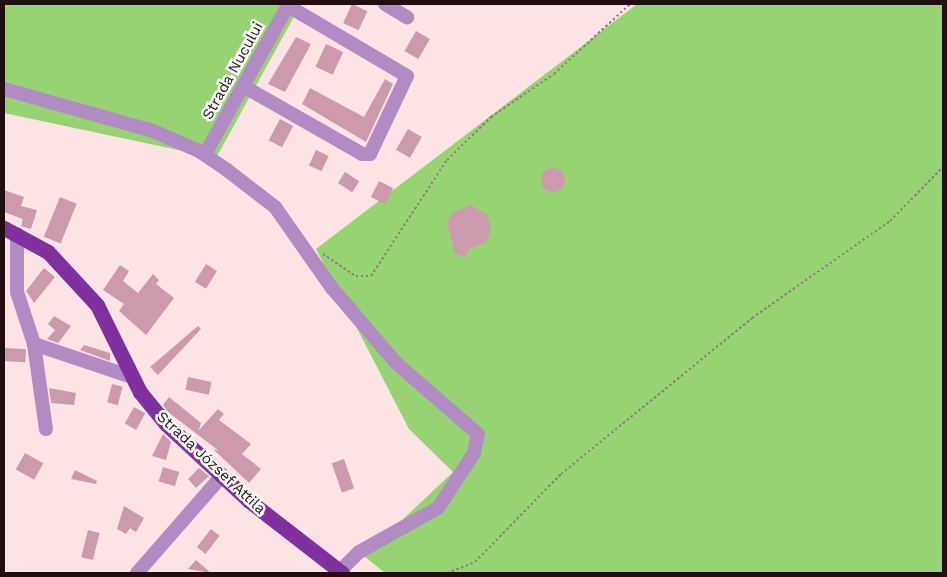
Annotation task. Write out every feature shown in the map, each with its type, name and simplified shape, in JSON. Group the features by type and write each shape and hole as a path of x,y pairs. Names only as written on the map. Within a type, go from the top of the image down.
{"main road":[{"name":"Strada József Attila","path":"10,231 48,252 98,305 132,377 154,411 222,476 341,572"}],"street":[{"path":"385,4 407,17"},
{"path":"243,86 362,154 370,154 407,76 288,5"},
{"name":"Strada Nucului","path":"204,154 288,5"},
{"path":"4,90 108,115 204,154 275,207 332,288 396,363 478,434 474,453 438,508 359,552 341,572"},
{"path":"10,231 17,292 34,344 46,429"},
{"path":"34,344 132,377"},
{"path":"137,573 222,476"}],"path":[{"path":"316,249 356,276 371,276 447,160 491,118 554,74 630,4"},
{"path":"447,573 475,562 507,535 535,497 561,474 752,318 890,221 943,168"},
{"path":"341,572 428,573"}],"green space":[{"path":"4,4 301,4 216,158 4,113"},
{"path":"637,4 943,4 943,573 385,573 364,556 453,472 409,429 316,249"}],"building":[{"path":"352,4 367,11 359,30 343,23"},
{"path":"416,31 430,39 418,59 404,51"},
{"path":"296,37 311,44 285,92 268,84"},
{"path":"326,44 343,52 333,75 315,67"},
{"path":"385,79 393,84 366,142 302,104 310,88 364,117"},
{"path":"280,119 293,126 282,147 269,140"},
{"path":"408,129 422,137 410,158 396,150"},
{"path":"316,150 329,156 322,171 309,165"},
{"path":"553,168 558,169 564,175 564,185 558,191 553,192 548,191 542,185 541,180 542,175 548,169"},
{"path":"345,172 359,181 352,192 338,183"},
{"path":"379,181 393,188 385,204 371,197"},
{"path":"4,190 24,197 21,206 37,210 31,229 21,226 23,219 4,212"},
{"path":"60,197 77,204 61,244 44,237"},
{"path":"470,205 487,214 491,229 486,242 468,250 466,257 455,254 447,222 452,213"},
{"path":"206,264 217,271 206,289 195,282"},
{"path":"120,265 129,271 123,281 138,293 153,274 159,280 156,284 174,298 146,335 119,311 124,304 103,290"},
{"path":"44,268 55,277 34,303 26,291"},
{"path":"54,316 71,326 58,343 47,339 55,330 48,324"},
{"path":"198,326 201,329 158,375 150,367"},
{"path":"84,345 110,353 110,361 80,350"},
{"path":"4,348 26,349 25,362 4,361"},
{"path":"188,377 211,382 209,395 185,390"},
{"path":"112,384 123,387 118,405 107,402"},
{"path":"49,388 76,393 74,405 51,403"},
{"path":"169,397 201,423 199,430 218,409 224,414 219,420 251,444 242,454 261,469 249,483 213,449 219,451 168,412 163,405"},
{"path":"134,407 145,413 136,430 125,424"},
{"path":"163,434 171,442 166,460 152,456"},
{"path":"25,453 43,463 34,480 16,470"},
{"path":"344,459 354,488 342,493 332,463"},
{"path":"163,467 179,472 175,486 159,481"},
{"path":"199,468 209,476 196,488 188,479"},
{"path":"75,470 97,481 96,484 71,479"},
{"path":"124,506 144,518 136,532 130,528 126,534 117,529"},
{"path":"211,529 220,536 206,554 197,547"},
{"path":"88,530 100,533 93,560 81,557"},
{"path":"196,560 211,573 188,569"}]}
